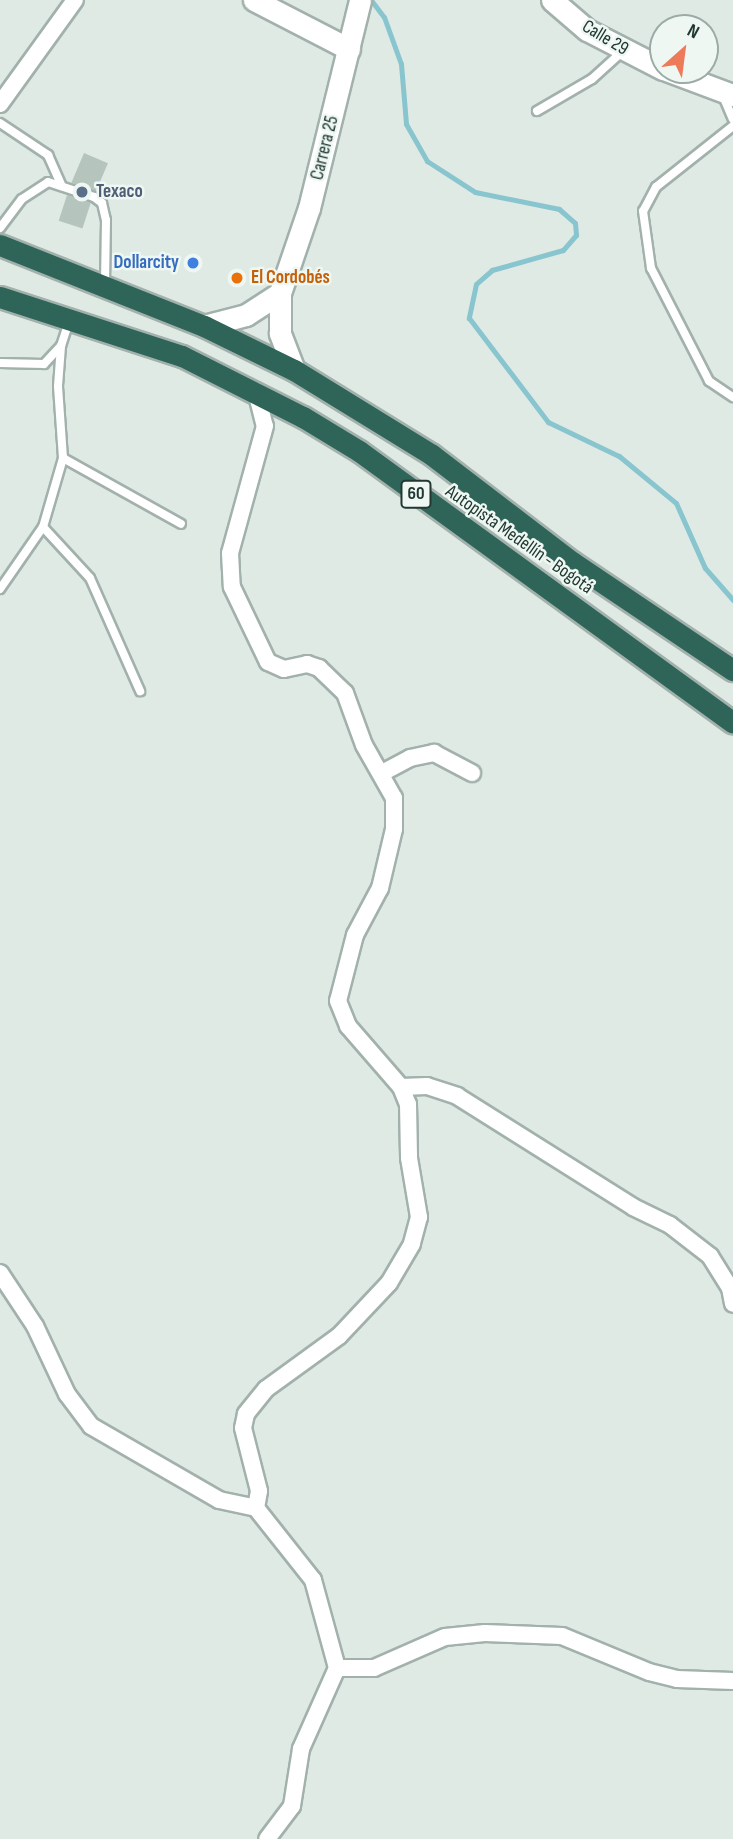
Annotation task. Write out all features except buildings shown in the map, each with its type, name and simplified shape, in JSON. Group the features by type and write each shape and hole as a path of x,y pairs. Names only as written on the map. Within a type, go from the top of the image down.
{"highway":[{"name":"Autopista Medellín - Bogotá","path":"0,245 204,326 294,370 432,455 572,562 733,670"},
{"name":"Autopista Medellín - Bogotá","path":"0,297 71,316 182,356 255,390 359,451 733,723"}],"main road":[{"path":"254,0 349,49"},
{"name":"Calle 29","path":"552,0 587,30 649,62"},
{"name":"Carrera 25","path":"294,370 280,333 279,293 309,208 360,3"},
{"name":"Calle 29","path":"703,84 727,93"},
{"path":"204,326 246,315 279,293"}],"street":[{"path":"0,104 75,0"},
{"path":"255,390 265,426 230,553 232,587 268,662 284,669 307,664 319,668 345,693 364,745 382,773 397,811 380,888 355,935 338,1001 348,1026 401,1087 408,1104 417,1231 389,1283 364,1311 339,1336 266,1390 246,1414 243,1428 259,1491 256,1508"},
{"path":"382,773 410,758 433,753 472,773"},
{"path":"401,1087 427,1086 457,1096 633,1207 670,1224 710,1256 730,1288 733,1304"},
{"path":"0,1273 35,1326 67,1394 91,1426 219,1500 256,1508 313,1580 337,1668 301,1749 292,1806 267,1839"},
{"path":"0,1304 15,1296"},
{"path":"337,1668 374,1668 445,1637 485,1633 562,1636 649,1672 677,1679 733,1681"}],"lane":[{"path":"537,111 592,79 623,51"},
{"path":"727,93 733,119"},
{"path":"0,123 48,155 62,186"},
{"path":"733,126 656,187 643,211 651,268 709,381 733,397"},
{"path":"0,228 22,199 48,182 102,203 105,285"},
{"path":"0,589 43,527 63,458 58,386 61,346 71,316"},
{"path":"0,363 44,364 61,346"},
{"path":"63,458 181,524"},
{"path":"43,527 90,578 140,691"}],"waterway":[{"path":"371,0 384,17 401,64 406,124 427,161 475,192 559,209 575,223 576,235 563,250 492,270 476,284 469,318 548,422 619,456 676,503 705,568 733,600"}],"place":[{"name":"Texaco","path":"82,192"},
{"name":"Dollarcity","path":"193,263"},
{"name":"El Cordobés","path":"237,278"}]}
